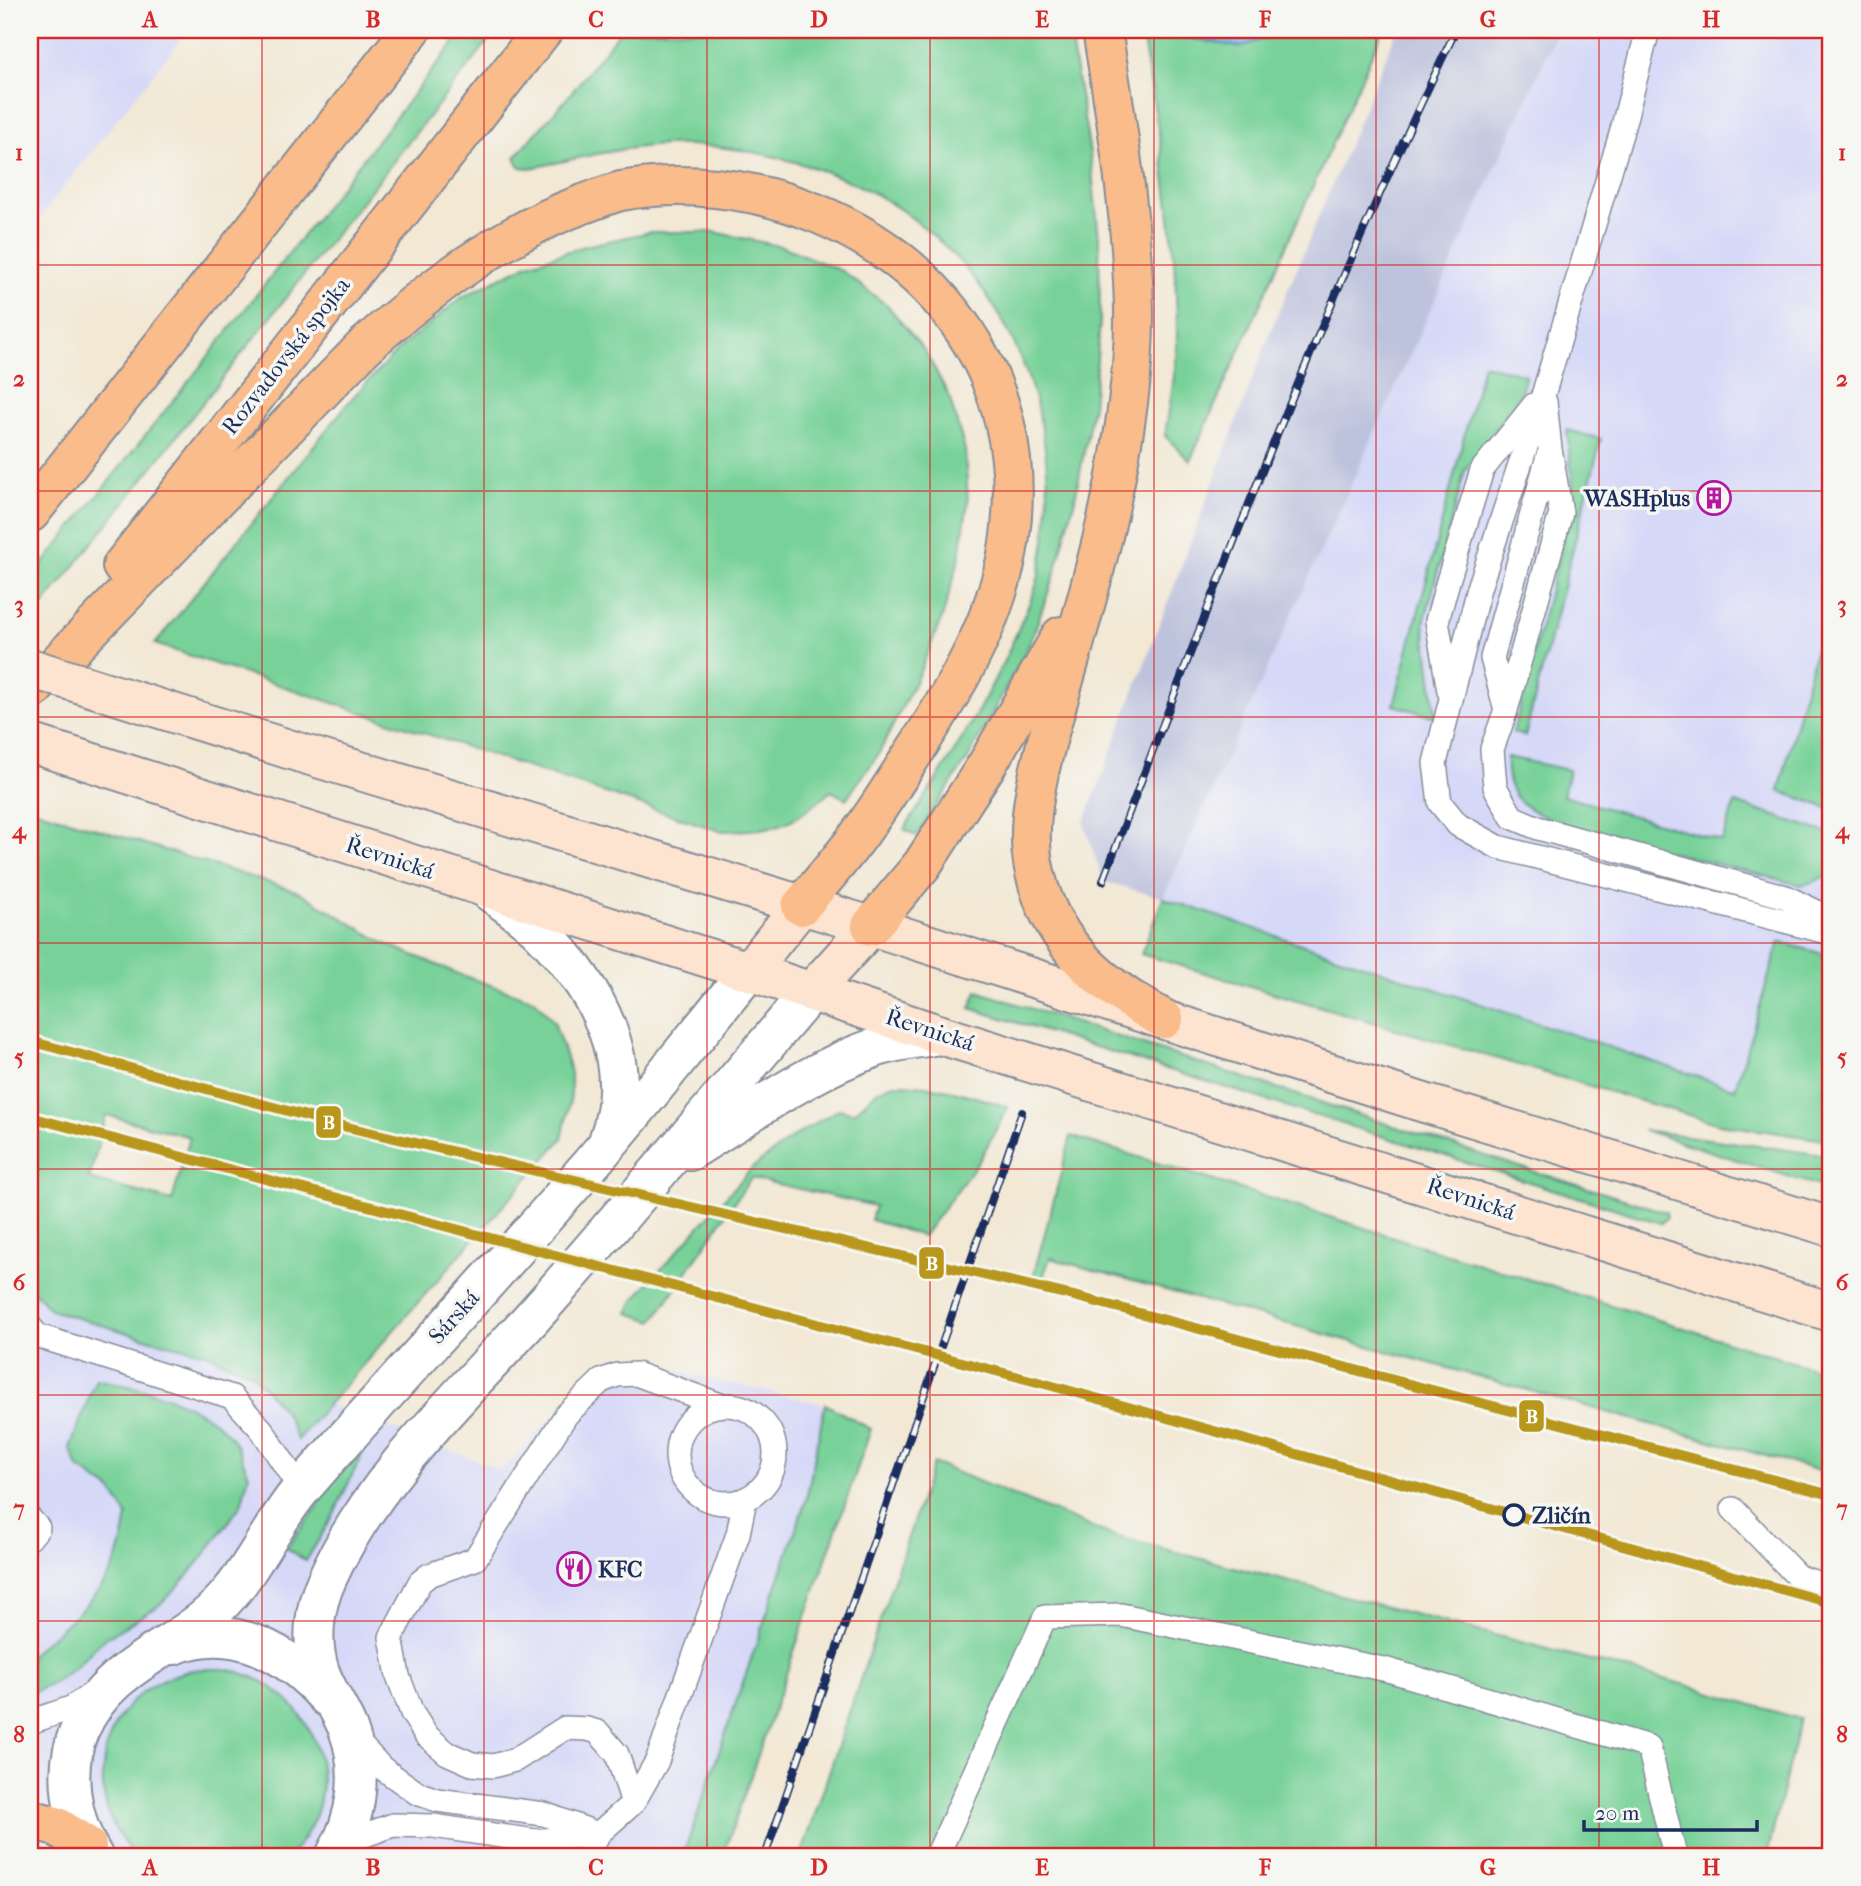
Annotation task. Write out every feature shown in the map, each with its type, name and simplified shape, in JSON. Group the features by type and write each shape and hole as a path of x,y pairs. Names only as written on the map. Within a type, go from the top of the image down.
{"highway":[{"path":"30,513 411,30"},
{"name":"Rozvadovská spojka","path":"30,683 543,30"},
{"path":"1102,30 1124,176 1134,312 1130,376 1109,510 1036,785 1032,861 1052,920 1077,955 1098,977 1129,1000 1164,1019"},
{"path":"30,692 364,346 404,311 489,252 550,216 618,192 666,186 709,186 788,202 828,216 863,234 901,261 941,298 961,326 989,378 1009,450 1013,496 1008,551 1001,578 984,626 963,670 940,711 862,831 801,906"},
{"path":"871,926 922,865 988,763 1092,580"},
{"path":"30,1819 56,1826 90,1851"}],"main road":[{"path":"30,668 871,926 1418,1101 1831,1227"},
{"name":"Řevnická","path":"30,743 749,971 941,1035 1831,1312"},
{"path":"749,971 801,906"},
{"path":"811,992 871,926"}],"street":[{"path":"488,890 542,933 585,983 601,1011 618,1063 620,1088 616,1118 606,1146"},
{"name":"Sárská","path":"90,1851 77,1821 72,1798 71,1773 73,1749 93,1705 112,1681 201,1621 222,1602 301,1490 606,1146 749,971"},
{"name":"Sárská","path":"339,1849 353,1819 357,1774 343,1719 320,1671 314,1646 315,1621 326,1580 352,1531 384,1483 547,1301 811,992"},
{"path":"658,1170 794,1087 848,1058 879,1046 941,1035"},
{"name":"Sárská","path":"152,1653 184,1641 206,1637 232,1637 283,1656 310,1677 343,1719"}],"lane":[{"path":"1648,30 1621,134 1545,392 1479,588 1435,763 1440,803 1458,825 1498,847 1831,933"},
{"path":"1545,392 1550,449 1561,513 1506,710 1492,749 1495,787 1512,817 1538,828 1786,897 1831,919"},
{"path":"1451,700 1437,621 1482,470 1545,392"},
{"path":"33,1340 232,1397 262,1430 301,1490"},
{"path":"633,1803 617,1754 598,1732 587,1728 565,1728 515,1760 493,1766 472,1764 447,1753 426,1735 412,1713 398,1676 390,1637 420,1582 429,1574 475,1559 566,1415 601,1381 617,1374 636,1374 720,1405"},
{"path":"720,1405 735,1405 750,1410 763,1420 771,1433 776,1448 775,1464 759,1492 745,1499 729,1504 713,1502 697,1494 678,1467 676,1451 681,1435 690,1420 703,1410 720,1405"},
{"path":"589,1856 598,1835 633,1803 657,1761 738,1534 745,1499"},
{"path":"1733,1509 1798,1577 1831,1587"},
{"path":"30,1519 38,1528 30,1538"},
{"path":"937,1856 1045,1618 1121,1615 1388,1670 1649,1747 1675,1856"},
{"path":"30,1722 71,1708 112,1681"},
{"path":"343,1719 382,1768 417,1793 437,1800 544,1814 598,1835"},
{"path":"339,1849 393,1825 433,1826 535,1841 598,1835"}],"shaded area":[{"path":"30,30 188,30 30,230"},
{"path":"1397,30 1558,30 1163,898 1103,881 1084,823 1273,325"},
{"path":"1558,30 1831,30 1831,956 1779,942 1735,1089 1163,898"},
{"path":"30,1287 51,1310 206,1353 254,1375 501,1470 612,1357 825,1404 806,1500 683,1856 30,1856"}],"green space":[{"path":"464,30 497,30 30,622 30,580"},
{"path":"621,30 1069,30 1090,153 1099,238 1100,322 1093,405 1075,499 1054,577 1030,643 969,757 916,836 904,829 980,707 1006,656 1038,579 1046,528 1047,477 1042,428 1029,380 1010,334 984,292 951,253 912,218 889,202 836,176 779,158 720,147 692,145 631,148 530,168 520,167 515,157 568,97"},
{"path":"1141,30 1177,30 1178,36 1239,47 1290,30 1383,30 1190,461 1165,436 1176,360 1174,258 1166,182"},
{"path":"650,232 714,232 784,247 842,271 888,306 925,351 949,396 965,450 968,502 959,560 943,615 920,672 878,755 846,799 831,791 804,813 781,824 755,830 720,831 155,644 352,398 400,348 462,297 528,264 585,246"},
{"path":"1483,364 1526,375 1519,397 1465,470 1424,623 1436,717 1394,705"},
{"path":"1567,430 1601,439 1525,736 1513,733 1574,497"},
{"path":"1831,589 1831,809 1779,791"},
{"path":"1507,757 1569,770 1563,796 1722,841 1735,803 1831,834 1831,871 1817,881 1800,885 1571,827 1533,811 1515,796 1507,773"},
{"path":"30,808 299,892 384,943 461,975 535,1000 554,1022 571,1073 571,1096 562,1139 297,1440 286,1414 254,1375 206,1353 51,1310 30,1287","holes":["106,1115 190,1137 172,1201 89,1179"]},
{"path":"1163,898 1735,1089 1779,942 1831,956 1831,1141 1719,1124 1141,954"},
{"path":"977,991 1666,1212 1667,1217 1661,1223 970,1008"},
{"path":"893,1084 938,1088 1008,1107 979,1161 923,1236 871,1220 875,1206 751,1178 653,1321 628,1313 635,1298 751,1169 793,1137 839,1109 854,1113 877,1091"},
{"path":"1643,1130 1831,1156 1831,1190"},
{"path":"1071,1136 1831,1374 1831,1474 1050,1258 1042,1280 1033,1277"},
{"path":"96,1379 150,1391 202,1413 230,1436 249,1475 241,1505 199,1562 157,1607 104,1639 72,1670 48,1686 30,1693 30,1655 79,1612 105,1582 117,1559 124,1532 127,1515 112,1491 78,1467 70,1448"},
{"path":"825,1404 871,1429 723,1856 683,1856 806,1500"},
{"path":"365,1445 333,1516 306,1561 286,1548 318,1506 319,1497"},
{"path":"933,1463 1114,1536 1686,1685 1800,1719 1767,1856 801,1856"},
{"path":"224,1669 255,1678 281,1695 302,1717 315,1743 322,1772 320,1802 309,1830 288,1856 135,1856 117,1832 106,1805 103,1778 106,1751 115,1726 131,1703 153,1685 186,1671"}],"water":[{"path":"1177,30 1290,30 1240,47 1178,36"}],"railway":[{"path":"1103,881 1270,451 1360,239 1456,30"},
{"path":"765,1856 1022,1112"}],"transit line":[{"name":"B","path":"30,1041 347,1127 1074,1296 1831,1495"},
{"name":"B","path":"30,1117 1049,1385 1831,1603"}],"place":[{"name":"WASHplus","path":"1714,498"},
{"name":"Zličín","path":"1514,1515"},
{"name":"KFC","path":"574,1569"}]}
